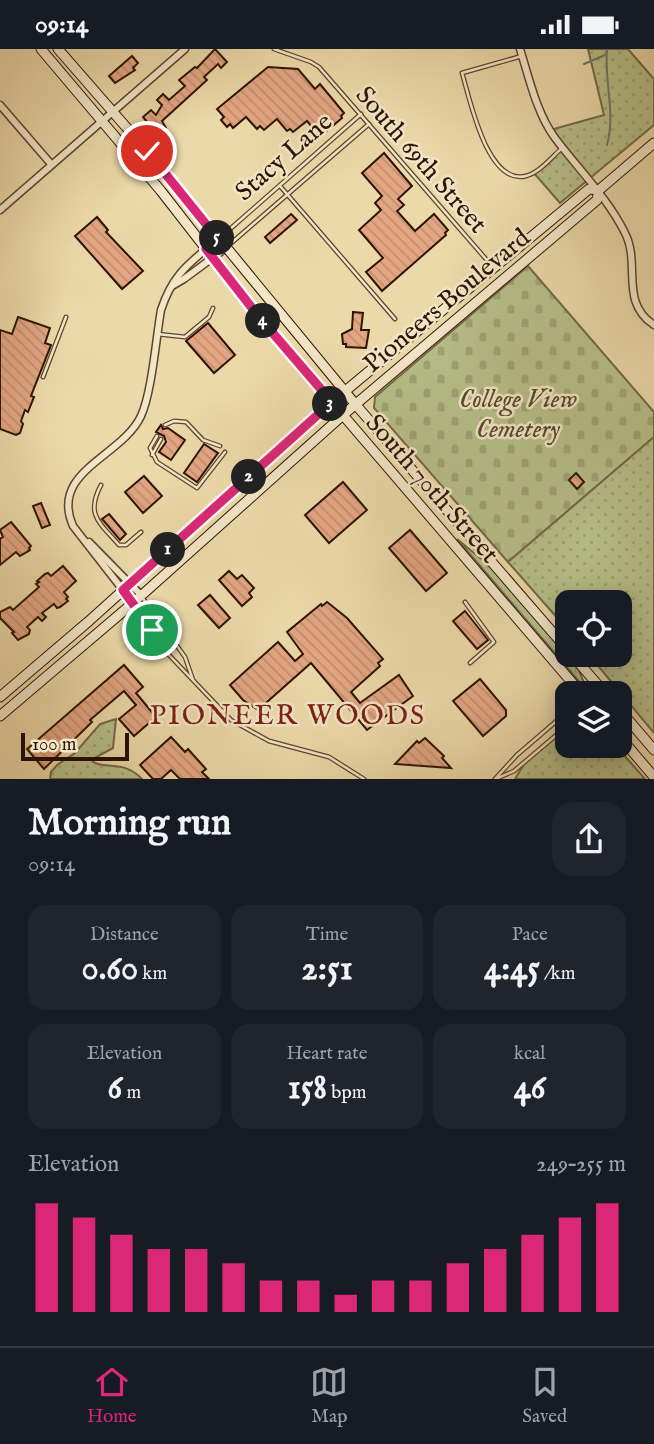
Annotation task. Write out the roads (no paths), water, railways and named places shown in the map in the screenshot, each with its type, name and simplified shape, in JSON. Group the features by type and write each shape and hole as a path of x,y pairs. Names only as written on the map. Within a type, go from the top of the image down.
{"main road":[{"name":"South 70th Street","path":"41,49 162,191 259,317 571,681"},
{"name":"South 70th Street","path":"58,49 356,404 555,635"},
{"name":"Pioneers Boulevard","path":"0,716 133,603 343,415 597,200 599,190 654,143"},
{"name":"Pioneers Boulevard","path":"0,698 332,402 589,189 599,190"},
{"path":"582,667 594,681"},
{"path":"632,724 654,750"},
{"path":"632,751 654,777"}],"street":[{"path":"0,209 185,49"},
{"path":"521,53 544,117 563,148 599,190 629,240 636,306 654,325"},
{"path":"0,105 51,164"},
{"name":"Stacy Lane","path":"141,595 127,587 80,534 70,518 70,491 78,478 137,423 145,404 163,304 178,273 218,239"},
{"name":"Stacy Lane","path":"172,286 226,248"},
{"name":"Stacy Lane","path":"127,587 133,603"}],"lane":[{"name":"South 69th Street","path":"274,49 319,67 503,279"},
{"path":"521,53 462,73 483,140 498,166 503,171 520,177 534,173 563,148"},
{"name":"Stacy Lane","path":"218,239 361,114"},
{"name":"Stacy Lane","path":"226,248 369,124"},
{"path":"279,185 395,319"},
{"path":"157,334 185,337 209,317 213,308"},
{"path":"43,377 66,317"},
{"path":"166,426 174,421 186,422 203,440 220,446"},
{"path":"159,437 152,455 157,462 197,488 225,452"},
{"path":"101,485 93,505 95,518 119,545 126,545 141,532"},
{"path":"141,595 185,657 193,680"},
{"path":"465,602 494,642 470,663"},
{"path":"133,603 169,655 223,713 269,741 329,757 364,779"},
{"path":"496,779 517,755 555,722"},
{"path":"496,779 514,771 555,736"}],"waterway":[{"path":"607,49 610,121 607,145"},
{"path":"584,64 605,55"}],"district":[{"name":"PIONEER WOODS","path":"288,714"}],"park label":[{"name":"College View Cemetery","path":"518,412"}]}
